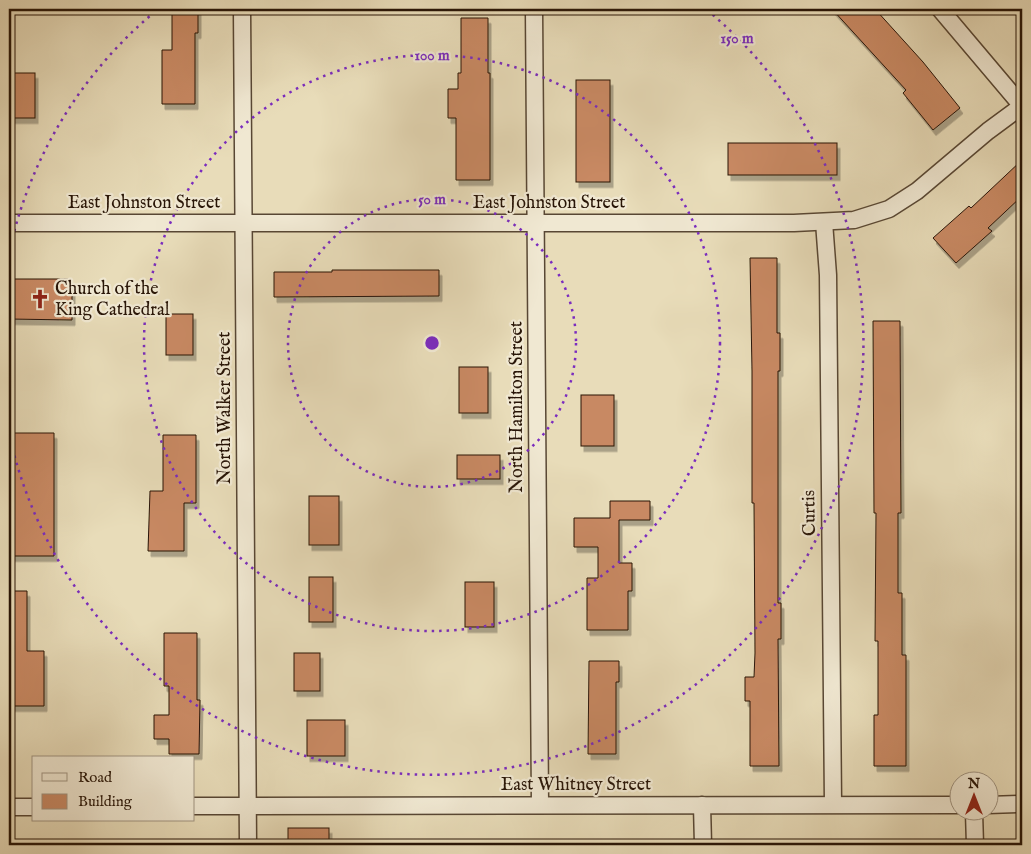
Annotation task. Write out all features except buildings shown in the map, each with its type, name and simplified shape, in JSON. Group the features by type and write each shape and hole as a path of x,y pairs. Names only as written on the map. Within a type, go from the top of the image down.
{"street":[{"name":"North Walker Street","path":"242,9 248,845"},
{"name":"North Hamilton Street","path":"534,9 540,805"},
{"path":"940,9 1022,106"},
{"name":"East Johnston Street","path":"9,223 824,222 854,220 889,209 917,192 988,131 1022,106"},
{"name":"Curtis","path":"824,222 828,275 833,804"},
{"path":"998,804 1022,804"},
{"path":"702,805 703,845"},
{"name":"East Whitney Street","path":"195,806 948,805"},
{"path":"9,807 32,807"},
{"path":"974,822 975,845"}],"place":[{"name":"Church of the King Cathedral","path":"40,299"}]}
